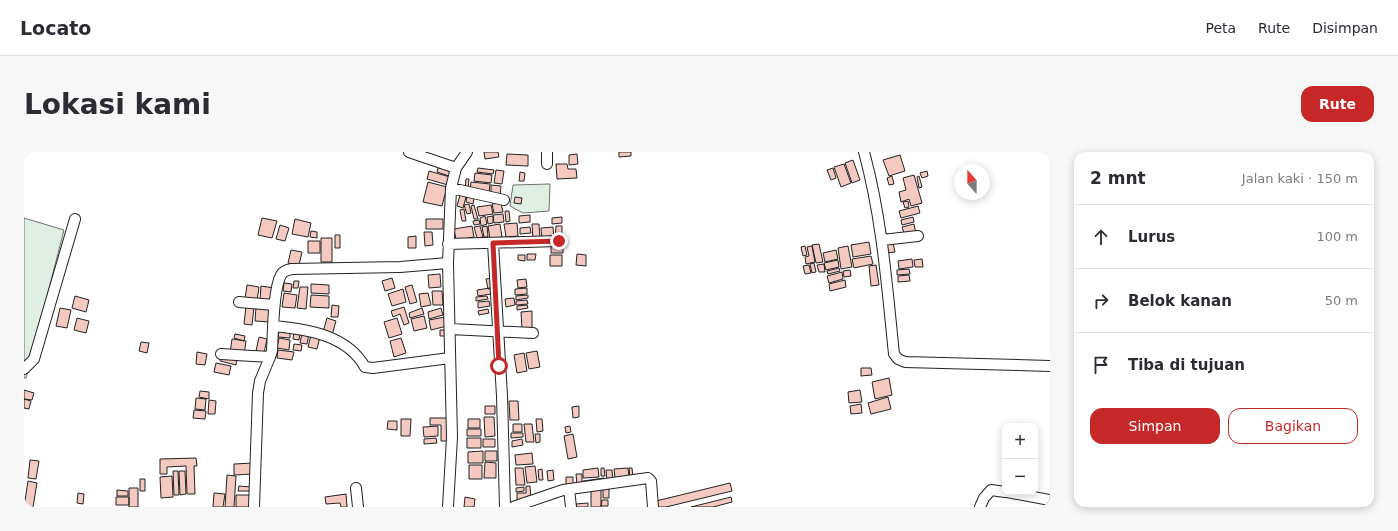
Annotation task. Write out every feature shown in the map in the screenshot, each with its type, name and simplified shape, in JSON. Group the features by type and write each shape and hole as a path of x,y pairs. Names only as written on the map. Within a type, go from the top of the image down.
{"street":[{"path":"409,152 456,168"},
{"path":"448,507 452,437 448,244 451,188 456,168 467,152"},
{"path":"547,152 547,164"},
{"path":"864,152 874,191 888,282 894,354 898,359 905,362 1050,366"},
{"path":"451,188 504,200"},
{"path":"24,369 34,359 75,219"},
{"path":"882,240 918,236"},
{"path":"448,244 559,241"},
{"path":"493,243 502,396 505,507"},
{"path":"254,507 258,393 272,350 274,304 281,276 285,271 292,269 400,267 448,262"},
{"path":"239,302 274,304"},
{"path":"273,326 312,331 338,342 358,355 365,367 373,368 450,358"},
{"path":"450,329 533,333"},
{"path":"221,354 270,357"},
{"path":"513,507 566,489 650,479 654,495 653,507"},
{"path":"356,488 358,507"},
{"path":"566,489 571,507"},
{"path":"980,507 984,498 991,490 1002,491"},
{"path":"1022,495 1050,500"}],"green space":[{"path":"550,184 549,211 523,213 510,206 513,185"},
{"path":"24,218 64,230 26,378 24,378"}],"building":[{"path":"484,152 498,152 499,157 485,159"},
{"path":"619,152 631,152 631,156 619,157"},
{"path":"507,154 528,155 528,166 506,165"},
{"path":"577,154 578,164 569,165 569,155"},
{"path":"900,155 905,171 889,176 883,160"},
{"path":"853,160 860,180 852,183 845,163"},
{"path":"439,164 452,168 449,176 437,172"},
{"path":"556,164 567,164 568,169 576,169 577,178 557,179"},
{"path":"844,164 851,183 841,187 834,167"},
{"path":"478,168 494,170 493,174 477,172"},
{"path":"833,168 836,178 831,180 827,170"},
{"path":"496,170 504,171 502,184 494,183"},
{"path":"429,171 450,177 448,185 427,179"},
{"path":"927,171 928,176 922,178 920,173"},
{"path":"520,172 525,173 524,181 519,181"},
{"path":"475,173 492,175 491,183 474,181"},
{"path":"914,175 922,203 911,206 909,199 901,202 899,192 906,190 903,178"},
{"path":"892,176 894,184 889,185 887,178"},
{"path":"919,176 922,187 919,188 917,177"},
{"path":"466,179 469,179 468,189 465,189"},
{"path":"428,182 447,187 442,206 423,202"},
{"path":"471,182 490,184 489,194 470,192"},
{"path":"491,185 501,186 500,197 491,196"},
{"path":"460,195 466,197 463,208 457,206"},
{"path":"467,196 474,198 473,204 466,202"},
{"path":"515,197 522,198 521,204 514,203"},
{"path":"908,201 909,207 905,208 903,202"},
{"path":"501,203 503,212 494,213 492,204"},
{"path":"469,204 471,213 467,214 464,205"},
{"path":"474,205 478,219 474,219 471,206"},
{"path":"491,205 493,214 479,216 477,207"},
{"path":"918,206 920,213 901,218 899,211"},
{"path":"464,209 466,221 462,221 460,210"},
{"path":"505,211 509,211 510,221 506,222"},
{"path":"503,214 504,222 494,223 493,215"},
{"path":"530,215 530,222 519,223 519,216"},
{"path":"485,216 487,224 481,226 480,218"},
{"path":"493,216 493,223 488,224 487,217"},
{"path":"562,217 562,223 552,224 552,218"},
{"path":"913,217 914,222 902,225 901,220"},
{"path":"262,218 277,221 272,238 258,235"},
{"path":"295,219 311,223 308,237 292,234"},
{"path":"426,219 443,219 443,229 426,229"},
{"path":"479,220 480,224 474,225 473,221"},
{"path":"517,223 518,236 506,237 504,224"},
{"path":"500,224 502,237 490,239 488,226"},
{"path":"532,224 539,224 540,240 533,240"},
{"path":"914,224 916,234 905,236 902,227"},
{"path":"280,225 289,228 285,241 276,239"},
{"path":"472,226 474,237 456,240 454,229"},
{"path":"480,226 483,237 477,238 474,227"},
{"path":"487,226 488,237 484,237 482,227"},
{"path":"556,226 562,226 562,239 555,239"},
{"path":"530,227 531,233 520,234 520,228"},
{"path":"553,227 554,239 542,240 541,228"},
{"path":"311,231 317,232 317,238 310,237"},
{"path":"424,232 432,232 433,245 425,246"},
{"path":"335,235 340,235 340,248 335,248"},
{"path":"416,236 416,248 408,248 408,237"},
{"path":"321,238 332,238 332,262 321,262"},
{"path":"308,241 320,241 320,253 308,253"},
{"path":"869,242 871,254 853,257 851,245"},
{"path":"893,243 895,252 886,253 885,244"},
{"path":"819,244 823,262 816,263 812,245"},
{"path":"551,246 563,246 563,253 551,253"},
{"path":"805,246 807,255 803,256 801,247"},
{"path":"812,246 815,262 806,264 805,257 809,256 807,247"},
{"path":"848,246 852,267 841,269 838,248"},
{"path":"291,250 302,252 299,265 288,263"},
{"path":"836,250 838,259 825,262 823,253"},
{"path":"527,254 536,254 535,260 527,260"},
{"path":"577,254 586,255 586,266 576,265"},
{"path":"518,255 525,255 525,261 518,260"},
{"path":"550,255 562,255 562,266 550,266"},
{"path":"871,256 873,264 854,268 852,259"},
{"path":"912,259 913,267 899,269 898,261"},
{"path":"922,259 923,267 915,267 914,260"},
{"path":"838,260 839,267 826,270 824,263"},
{"path":"814,263 816,272 812,273 810,264"},
{"path":"824,264 825,272 819,272 817,265"},
{"path":"809,265 811,273 805,274 803,266"},
{"path":"876,265 879,285 871,286 869,266"},
{"path":"839,268 840,271 828,274 827,271"},
{"path":"909,269 910,274 897,275 897,270"},
{"path":"850,270 851,276 844,277 843,271"},
{"path":"842,272 843,279 829,283 827,276"},
{"path":"440,274 441,287 429,288 428,275"},
{"path":"909,275 910,281 898,282 898,276"},
{"path":"392,278 395,288 385,291 382,281"},
{"path":"492,278 491,288 488,289 486,279"},
{"path":"526,279 527,287 518,288 517,280"},
{"path":"845,280 846,287 830,291 829,284"},
{"path":"294,281 299,281 298,288 293,288"},
{"path":"284,283 292,284 291,292 283,291"},
{"path":"311,284 329,285 329,294 311,293"},
{"path":"247,285 259,287 257,301 245,299"},
{"path":"412,285 417,302 410,304 405,287"},
{"path":"261,286 274,288 272,301 260,300"},
{"path":"300,287 308,287 306,309 297,308"},
{"path":"490,288 491,294 478,296 477,290"},
{"path":"527,288 527,294 515,295 515,289"},
{"path":"403,289 406,302 392,306 388,294"},
{"path":"432,291 442,291 443,305 433,305"},
{"path":"284,293 297,295 295,308 282,307"},
{"path":"428,293 431,305 421,307 419,294"},
{"path":"311,295 329,296 329,308 310,307"},
{"path":"528,295 528,298 516,300 516,296"},
{"path":"75,296 89,300 86,312 72,308"},
{"path":"487,296 488,299 476,301 476,297"},
{"path":"514,298 515,305 506,307 505,299"},
{"path":"527,300 528,304 516,305 516,301"},
{"path":"489,301 490,306 478,308 478,302"},
{"path":"332,305 339,306 338,317 331,317"},
{"path":"527,305 528,308 517,310 517,306"},
{"path":"246,306 254,307 252,325 244,324"},
{"path":"256,307 271,309 270,322 255,321"},
{"path":"404,307 409,323 404,325 400,314 393,317 391,311"},
{"path":"60,308 71,310 67,328 56,326"},
{"path":"422,308 424,314 410,318 409,313"},
{"path":"441,308 443,315 429,319 428,312"},
{"path":"488,309 489,313 479,315 478,311"},
{"path":"532,311 532,330 522,330 521,312"},
{"path":"424,316 427,328 414,331 411,319"},
{"path":"445,317 447,326 431,330 429,320"},
{"path":"77,318 89,321 86,333 74,330"},
{"path":"327,318 336,321 332,335 323,332"},
{"path":"397,318 402,334 389,338 384,322"},
{"path":"279,330 290,331 290,338 278,337"},
{"path":"440,330 448,330 448,336 440,336"},
{"path":"294,332 300,333 299,340 293,339"},
{"path":"302,333 309,334 307,344 300,343"},
{"path":"235,334 245,336 244,341 234,338"},
{"path":"311,335 320,337 317,349 308,347"},
{"path":"259,337 267,339 264,353 256,351"},
{"path":"279,338 290,340 289,350 277,348"},
{"path":"401,338 406,353 394,357 390,341"},
{"path":"232,339 246,341 244,355 230,353"},
{"path":"141,342 149,343 147,353 139,351"},
{"path":"294,344 302,345 301,351 293,350"},
{"path":"278,350 294,352 292,360 277,358"},
{"path":"537,351 540,367 529,369 526,353"},
{"path":"197,352 207,354 205,365 196,364"},
{"path":"524,353 527,371 517,373 514,355"},
{"path":"221,355 237,359 236,365 220,361"},
{"path":"216,363 231,366 229,375 214,372"},
{"path":"861,368 871,368 872,375 861,376"},
{"path":"889,378 892,395 875,399 872,382"},
{"path":"24,390 34,393 32,400 24,399"},
{"path":"860,390 862,402 849,403 848,392"},
{"path":"200,391 209,392 209,399 199,397"},
{"path":"888,397 891,409 871,414 868,403"},
{"path":"196,398 206,399 205,410 195,409"},
{"path":"24,399 31,401 29,409 24,408"},
{"path":"209,400 216,401 215,414 208,414"},
{"path":"509,401 518,401 519,420 510,420"},
{"path":"861,404 862,413 851,414 850,406"},
{"path":"485,406 495,406 495,414 485,414"},
{"path":"579,406 579,417 573,418 572,407"},
{"path":"194,410 206,411 205,419 193,418"},
{"path":"484,417 494,417 495,436 485,437"},
{"path":"430,418 449,418 450,441 441,441 441,425 430,425"},
{"path":"401,419 411,419 410,436 401,436"},
{"path":"468,419 480,419 480,428 468,428"},
{"path":"536,419 542,419 543,431 537,432"},
{"path":"388,421 397,421 397,430 387,429"},
{"path":"513,424 522,424 522,432 513,432"},
{"path":"524,424 532,424 534,442 526,442"},
{"path":"438,426 438,436 424,437 423,427"},
{"path":"570,426 571,432 566,433 565,427"},
{"path":"467,429 481,429 481,436 467,436"},
{"path":"511,433 523,433 523,437 511,438"},
{"path":"535,434 540,434 540,442 536,443"},
{"path":"573,434 577,457 568,459 564,436"},
{"path":"436,438 437,443 424,444 424,439"},
{"path":"467,438 481,438 481,448 467,448"},
{"path":"483,439 495,439 495,447 483,447"},
{"path":"522,439 523,445 512,447 512,441"},
{"path":"483,451 483,463 468,463 468,452"},
{"path":"485,451 497,451 497,461 485,461"},
{"path":"532,453 533,464 516,465 515,455"},
{"path":"196,458 197,466 194,466 195,494 187,494 186,466 167,467 167,474 160,474 160,459"},
{"path":"30,460 39,461 36,479 28,478"},
{"path":"485,462 496,463 496,478 484,478"},
{"path":"253,463 254,474 234,475 234,464"},
{"path":"469,465 482,465 482,479 469,479"},
{"path":"535,466 537,482 527,483 525,467"},
{"path":"515,468 523,468 525,485 516,485"},
{"path":"598,468 599,477 583,478 583,470"},
{"path":"601,468 604,468 605,476 601,476"},
{"path":"628,468 629,477 615,478 614,469"},
{"path":"629,468 632,468 633,477 630,478"},
{"path":"542,469 543,480 539,480 538,470"},
{"path":"553,470 554,480 548,481 547,471"},
{"path":"606,470 612,470 613,482 607,482"},
{"path":"173,471 178,471 179,495 174,495"},
{"path":"179,471 185,471 186,494 180,495"},
{"path":"576,474 582,474 582,485 577,485"},
{"path":"227,475 236,476 234,507 225,507"},
{"path":"172,476 173,497 161,498 160,477"},
{"path":"566,477 573,477 573,484 566,485"},
{"path":"604,478 605,483 584,486 583,481"},
{"path":"140,479 145,479 145,491 140,491"},
{"path":"28,481 37,483 33,507 24,507"},
{"path":"730,483 732,491 666,507 657,507 656,501"},
{"path":"239,486 251,487 251,491 238,491"},
{"path":"526,486 530,486 531,499 517,500 517,493 526,493"},
{"path":"524,487 524,491 516,492 516,488"},
{"path":"129,488 138,488 138,507 129,507"},
{"path":"603,488 609,489 609,498 603,498"},
{"path":"117,490 128,491 128,496 117,496"},
{"path":"591,490 601,490 601,507 591,507"},
{"path":"78,493 84,494 83,504 77,503"},
{"path":"214,493 225,494 223,507 213,507"},
{"path":"346,494 347,507 341,507 340,503 326,504 325,497"},
{"path":"236,495 250,495 250,507 236,507"},
{"path":"116,497 129,497 129,505 116,505"},
{"path":"465,497 475,499 474,507 464,507"},
{"path":"731,497 732,502 713,507 691,507"},
{"path":"602,500 608,500 608,506 601,506"},
{"path":"588,503 588,507 576,507 576,504"}],"route":[{"path":"499,366 493,243 559,241"}]}
